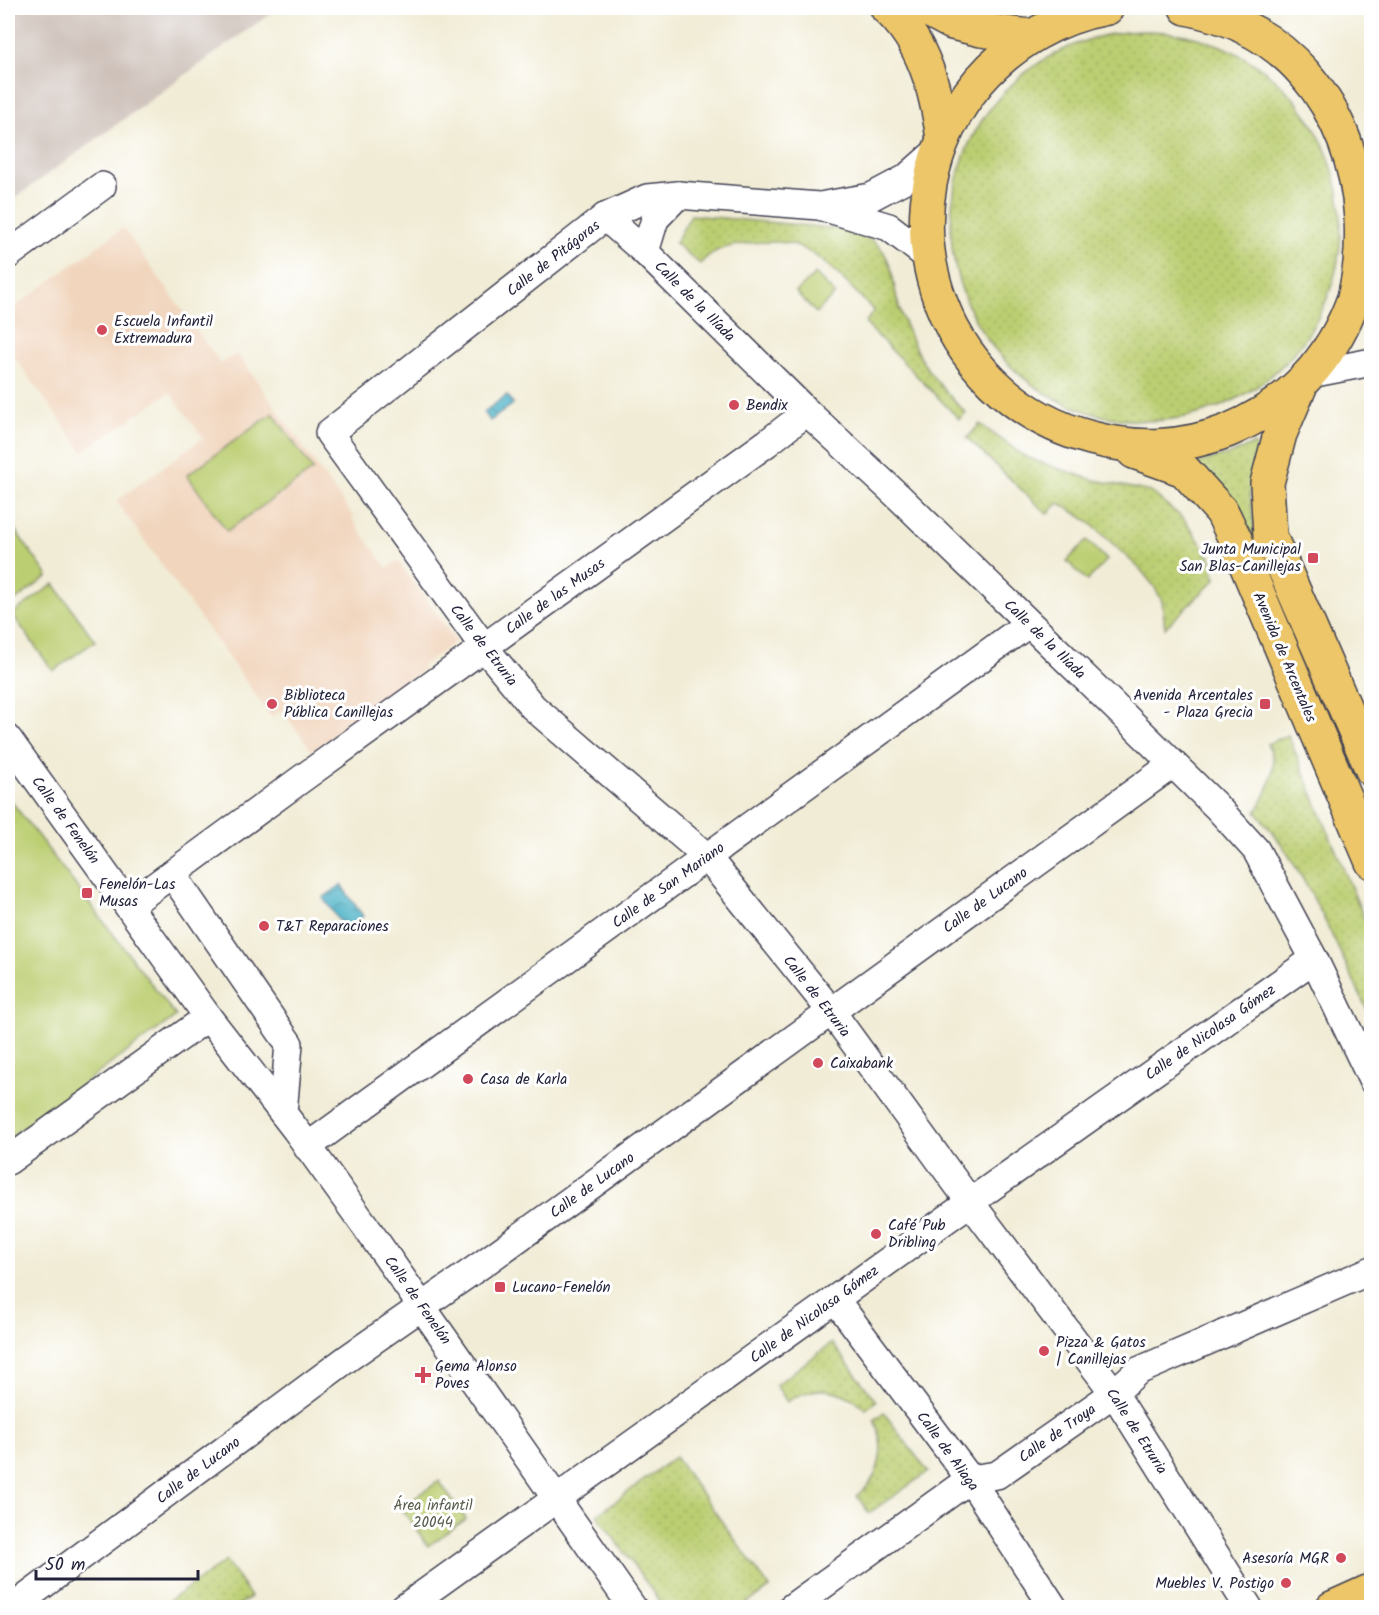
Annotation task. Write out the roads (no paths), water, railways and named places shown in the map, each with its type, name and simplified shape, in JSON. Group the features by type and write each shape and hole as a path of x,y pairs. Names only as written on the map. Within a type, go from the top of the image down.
{"main road":[{"path":"887,8 913,38 925,62 938,104 941,144"},
{"path":"924,8 952,23 981,30 1030,36"},
{"path":"1098,8 1061,21 1030,36 1008,52 970,92 955,114 941,144 931,175 927,200 928,257 938,295 953,331 970,357 1014,402 1039,418 1072,433 1110,443 1145,447 1180,444 1214,436 1246,423 1276,404 1305,380 1333,344 1348,316 1359,285 1366,246 1367,210 1361,172 1349,137 1333,106 1302,68 1269,41 1205,9"},
{"path":"1305,380 1280,434 1267,483 1270,536 1371,770"},
{"name":"Avenida de Arcentales","path":"1110,443 1184,470 1222,512 1371,862"},
{"path":"1332,1608 1371,1590"}],"street":[{"name":"Calle de Pitágoras","path":"819,206 871,196 905,179 941,144"},
{"path":"8,255 102,186"},
{"name":"Calle de Pitágoras","path":"330,433 605,217 647,198 678,195 819,206 889,227 928,257"},
{"name":"Calle de la Ilíada","path":"645,252 655,219 678,195"},
{"name":"Calle de la Ilíada","path":"605,217 645,252 807,412 899,497 1216,806 1256,850 1314,959 1371,1080"},
{"path":"1305,380 1371,362"},
{"name":"Calle de las Musas","path":"128,906 758,450 807,412"},
{"name":"Calle de Etruria","path":"330,433 484,648 533,708 707,857 831,1011 970,1202 1114,1393 1249,1608"},
{"name":"Calle de San Mariano","path":"307,1147 1028,624"},
{"name":"Calle de Fenelón","path":"8,739 208,1017 283,1113 422,1305 633,1608"},
{"name":"Calle de Lucano","path":"23,1604 348,1358 484,1263 1173,764"},
{"path":"172,874 289,1044 283,1113"},
{"name":"Calle de Nicolasa Gómez","path":"404,1608 970,1202 1314,959"},
{"path":"8,1161 208,1017"},
{"name":"Calle de Troya","path":"791,1608 970,1479 997,1475 1114,1393 1138,1371 1371,1270"},
{"name":"Calle de Aliaga","path":"835,1299 970,1479 1054,1608"}],"water":[{"path":"507,395 513,404 490,421 484,412"},
{"path":"341,885 363,916 345,929 323,898"}],"place":[{"name":"Escuela Infantil Extremadura","path":"102,330"},
{"name":"Bendix","path":"734,405"},
{"name":"Junta Municipal San Blas-Canillejas","path":"1313,558"},
{"name":"Biblioteca Pública Canillejas","path":"272,704"},
{"name":"Avenida Arcentales - Plaza Grecia","path":"1265,704"},
{"name":"Fenelón-Las Musas","path":"87,893"},
{"name":"T&T Reparaciones","path":"264,926"},
{"name":"Caixabank","path":"818,1063"},
{"name":"Casa de Karla","path":"468,1079"},
{"name":"Café Pub Dribling","path":"876,1234"},
{"name":"Lucano-Fenelón","path":"500,1287"},
{"name":"Pizza & Gatos | Canillejas","path":"1044,1351"},
{"name":"Gema Alonso Poves","path":"423,1375"},
{"name":"Asesoría MGR","path":"1341,1558"},
{"name":"Muebles V. Postigo","path":"1286,1583"}],"park label":[{"name":"Área infantil 20044","path":"433,1514"}]}
